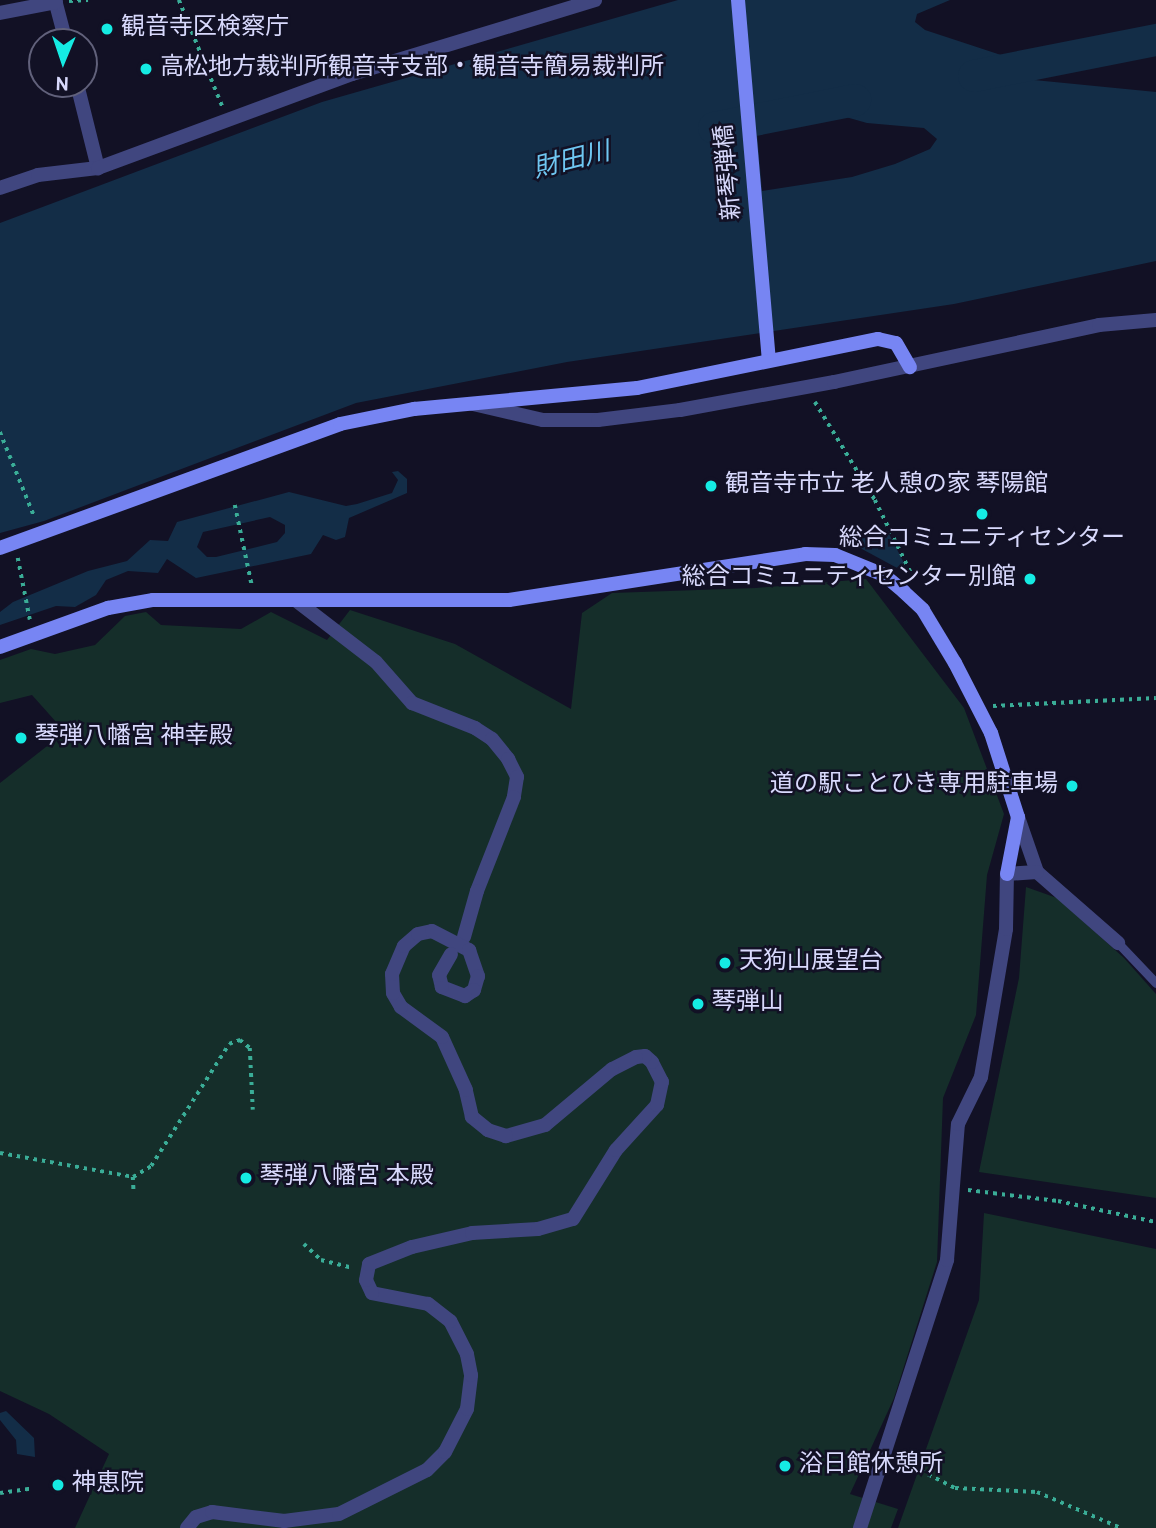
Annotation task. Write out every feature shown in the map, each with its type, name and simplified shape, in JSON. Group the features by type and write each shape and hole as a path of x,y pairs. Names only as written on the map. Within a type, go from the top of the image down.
{"street":[{"path":"0,188 38,175 98,168 352,74 595,0"},
{"name":"新琴弾橋","path":"738,0 769,359"},
{"path":"0,13 56,1 63,28"},
{"path":"80,98 98,168"},
{"path":"470,404 543,421 598,420 806,387 1099,325 1156,320"},
{"path":"7,546 340,424 470,404 637,388 878,338 896,343 910,367"},
{"path":"0,647 108,608 153,600 298,603 509,600 806,554 835,555 884,575 923,610 977,707 1003,763 1037,872 1118,943"},
{"path":"298,603 376,662 412,703 475,728 492,739 508,759 517,777 514,797 464,937"},
{"path":"860,1528 887,1453 947,1260 958,1124 981,1077 1000,971 1007,874 1018,817"},
{"path":"1007,874 1037,872"},
{"path":"187,1528 196,1517 212,1512 284,1521 339,1514 411,1482 446,1452 467,1409 471,1375 467,1354 450,1321 429,1304 372,1293 366,1280 369,1264 412,1247 472,1233 538,1229 573,1219 616,1150 657,1105 662,1082 652,1062 645,1056 636,1057 612,1069 545,1125 506,1136 488,1130 472,1117 466,1090 442,1037 401,1007 393,993 393,974 404,946 418,934 432,931 469,950 478,976 474,990 465,996 442,987 439,975 451,954"}],"lane":[{"path":"1118,943 1156,983"}],"path":[{"path":"179,0 227,120"},
{"path":"806,387 910,565 923,610"},
{"path":"0,432 39,526"},
{"path":"235,505 249,568"},
{"path":"7,546 23,573 22,596 30,620"},
{"path":"977,707 1156,698"},
{"path":"0,1153 133,1177 151,1166 229,1044 240,1040 250,1048 253,1110"},
{"path":"133,1177 134,1194"},
{"path":"954,1188 1058,1201 1156,1222"},
{"path":"304,1244 321,1260 339,1266 369,1264"},
{"path":"887,1453 956,1488 1037,1492 1122,1528"},
{"path":"0,1493 30,1489"}],"green space":[{"path":"866,579 964,708 1004,814 987,875 976,1015 943,1098 937,1262 894,1398 850,1494 898,1509 891,1528 75,1528 109,1454 49,1414 0,1391 0,783 65,732 32,695 0,703 0,660 31,649 55,654 95,645 125,616 146,612 161,625 241,629 271,612 327,640 350,610 455,644 571,709 582,613 612,593 756,588"},
{"path":"1026,887 1057,898 1124,958 1156,994 1156,1198 979,1172 1019,978"},
{"path":"984,1213 1156,1249 1156,1528 898,1528 979,1300"}],"water":[{"path":"678,0 950,0 917,14 915,22 925,30 1001,55 1034,80 1156,92 1156,261 954,304 567,362 356,403 44,521 0,533 0,223 322,102","holes":["807,106 867,123 924,128 937,139 930,149 895,164 852,177 762,191 755,109"]},
{"path":"398,471 407,479 407,493 349,518 345,537 336,540 323,535 311,554 196,578 167,559 158,573 128,571 106,580 96,595 75,607 56,606 0,625 0,612 13,602 88,571 127,561 150,540 168,541 177,522 289,492 346,506 357,504 392,493 398,480 392,472","holes":["270,517 285,525 285,533 277,542 216,557 207,557 197,547 203,532"]},
{"path":"887,530 904,563 899,569 849,542"},
{"path":"6,1411 34,1438 35,1457 17,1454 16,1440 0,1420 0,1413"}],"waterway":[{"name":"財田川","path":"974,76 1156,40"},
{"name":"財田川","path":"714,128 855,100"}],"place":[{"name":"観音寺区検察庁","path":"107,29"},
{"name":"高松地方裁判所観音寺支部・観音寺簡易裁判所","path":"146,69"},
{"name":"観音寺市立 老人憩の家 琴陽館","path":"711,486"},
{"name":"総合コミュニティセンター","path":"982,514"},
{"name":"総合コミュニティセンター別館","path":"1030,579"},
{"name":"琴弾八幡宮 神幸殿","path":"21,738"},
{"name":"道の駅ことひき専用駐車場","path":"1072,786"},
{"name":"天狗山展望台","path":"725,963"},
{"name":"琴弾山","path":"698,1004"},
{"name":"琴弾八幡宮 本殿","path":"246,1178"},
{"name":"浴日館休憩所","path":"785,1466"},
{"name":"神恵院","path":"58,1485"}]}
